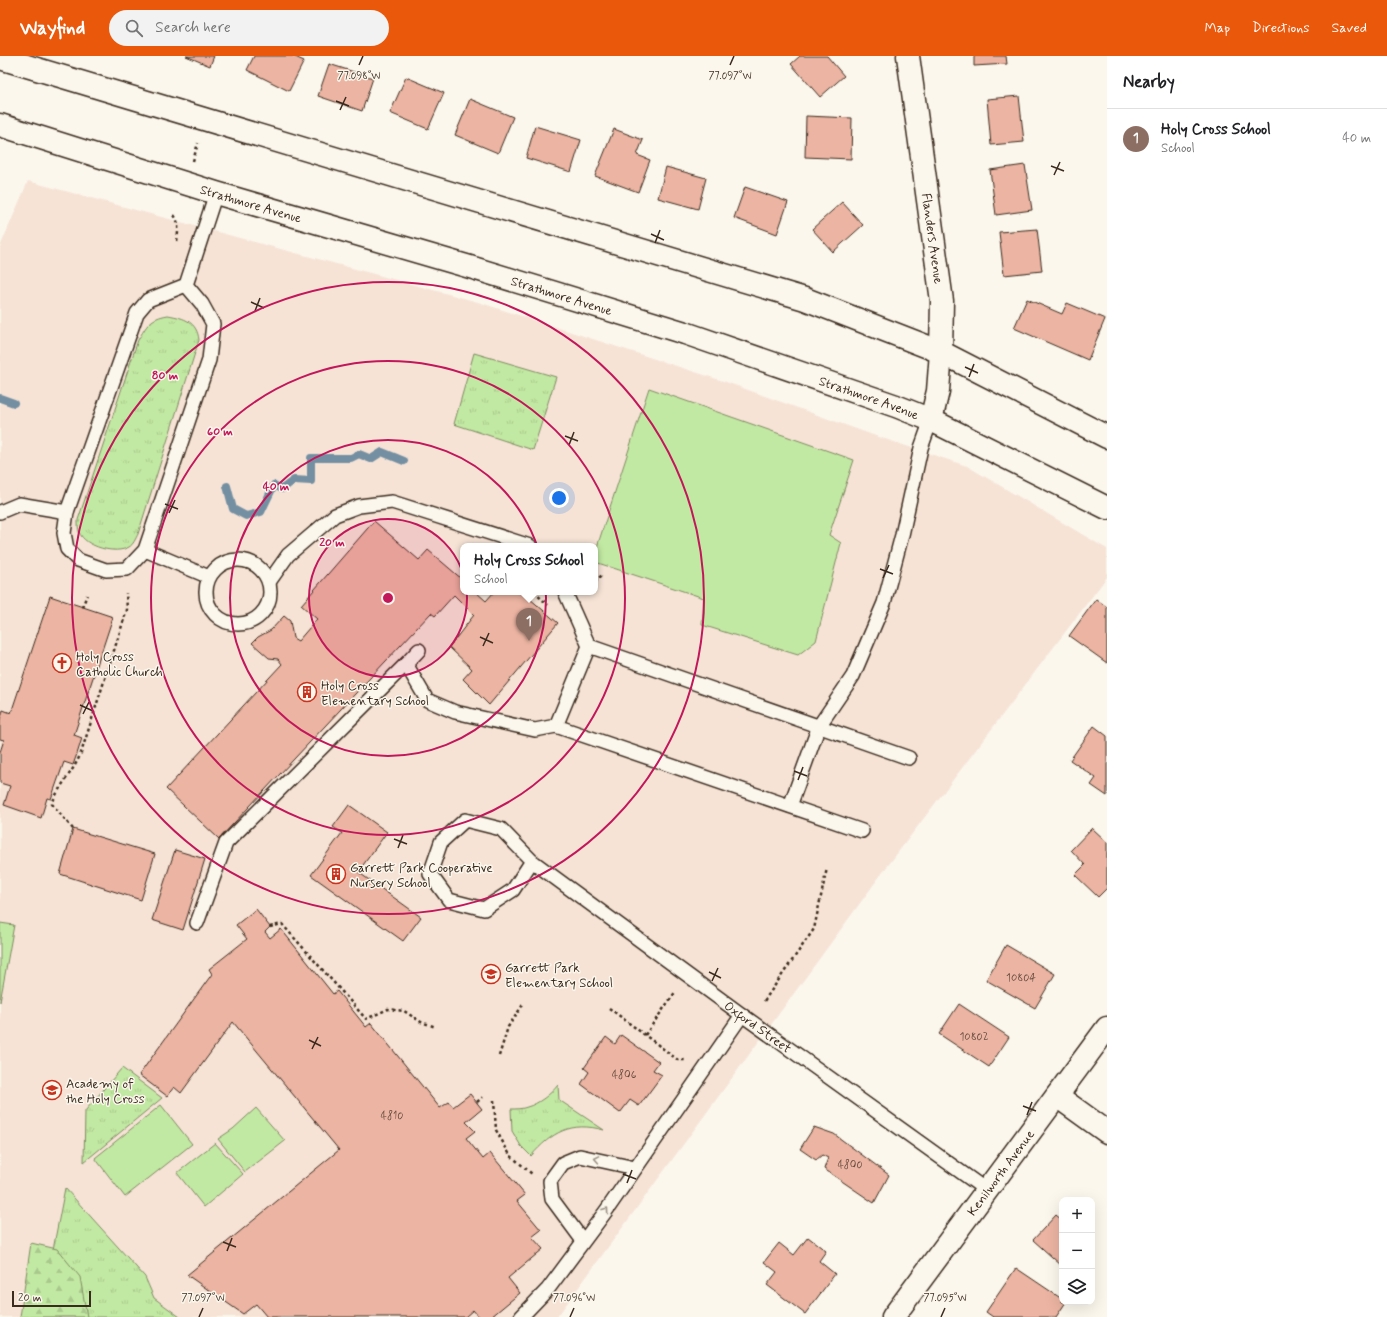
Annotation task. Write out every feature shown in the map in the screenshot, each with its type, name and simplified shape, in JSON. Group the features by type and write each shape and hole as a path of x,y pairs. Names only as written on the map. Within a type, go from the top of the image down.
{"street":[{"name":"Flanders Avenue","path":"908,56 942,301 938,391 931,420"},
{"path":"0,58 805,299 940,352 1107,437"},
{"name":"Strathmore Avenue","path":"0,125 216,193 470,267 685,333 896,406 931,420 1107,508"},
{"name":"Kenilworth Avenue","path":"893,1317 1107,1028"},
{"path":"1057,1096 1107,1132"}],"lane":[{"path":"186,284 202,304 213,324 209,360 145,550 127,569 106,570 78,560 67,550 64,533 67,512 137,313 148,300 186,284 216,193"},
{"path":"790,806 819,726 853,676 884,603 902,535 921,448 931,420"},
{"path":"270,582 288,555 335,515 359,506 392,502 521,543"},
{"path":"0,512 19,504 67,512"},
{"path":"145,550 209,577"},
{"path":"241,560 253,563 263,571 270,582 271,595 267,607 259,617 248,623 235,625 223,622 213,613 207,602 205,589 209,577 217,567 228,561 241,560"},
{"path":"556,726 589,646 566,595"},
{"path":"589,646 909,758"},
{"path":"197,923 226,843 419,650"},
{"path":"406,664 427,700 455,712 535,730 556,726 862,831"},
{"name":"Oxford Street","path":"532,861 513,890 484,909 449,900 430,874 441,842 465,820 501,829 532,861 742,1015 986,1190"},
{"path":"521,1317 548,1289 742,1015"},
{"path":"583,1241 552,1199 550,1181 562,1163 580,1156 635,1168"}],"path":[{"path":"192,164 199,139"},
{"path":"174,215 178,220 179,228 177,244"},
{"path":"598,579 602,575"},
{"path":"73,830 52,804 57,792 77,764 127,610 126,593"},
{"path":"82,607 86,595"},
{"path":"764,1001 814,929 828,868"},
{"path":"270,927 282,924 366,1019 388,1009 404,1011 421,1022 436,1027"},
{"path":"645,1035 677,991"},
{"path":"499,1056 508,1027 524,1003"},
{"path":"609,1008 678,1060 690,1060"},
{"path":"477,1102 483,1097"},
{"path":"494,1100 496,1130 510,1155 533,1174"}],"shaded area":[{"path":"28,181 478,302 726,382 873,435 967,466 1107,549 1107,577 877,880 557,1317 180,1317 154,1298 145,1276 40,1317 0,1317 0,247"}],"green space":[{"path":"168,315 185,319 193,325 198,334 199,340 138,534 132,545 129,547 117,550 101,548 88,542 82,537 79,532 78,520 138,340 153,320"},
{"path":"474,353 556,377 533,450 454,424"},
{"path":"649,388 854,460 829,535 841,543 816,641 798,655 702,625 704,598 598,563 598,544"},
{"path":"0,923 14,925 0,1002"},
{"path":"122,1068 162,1098 84,1162 85,1111"},
{"path":"558,1085 559,1100 604,1130 582,1127 563,1131 547,1141 531,1156 521,1146 512,1131 511,1109 523,1108 536,1104"},
{"path":"161,1105 192,1144 125,1197 95,1158"},
{"path":"256,1108 285,1141 245,1172 218,1139 233,1129"},
{"path":"215,1143 243,1174 204,1207 177,1173"},
{"path":"65,1188 145,1277 154,1298 180,1317 40,1317"},
{"path":"31,1243 57,1249 80,1277 87,1317 20,1317"}],"building":[{"path":"186,56 214,56 210,66"},
{"path":"254,56 293,56 304,61 289,91 247,70"},
{"path":"800,56 827,56 844,76 820,97 791,64"},
{"path":"974,56 1006,56 1007,64 974,66"},
{"path":"329,64 373,78 362,111 318,96"},
{"path":"406,77 444,93 428,129 390,113"},
{"path":"1019,96 1024,142 991,145 987,99"},
{"path":"470,99 513,117 498,153 455,135"},
{"path":"806,116 852,118 851,159 805,157"},
{"path":"535,126 581,140 571,172 526,158"},
{"path":"614,129 643,140 637,155 650,160 638,192 595,176"},
{"path":"1025,165 1032,210 996,215 990,170"},
{"path":"666,167 706,178 698,209 658,198"},
{"path":"745,187 788,202 777,234 734,218"},
{"path":"842,202 863,225 833,252 812,229"},
{"path":"1037,229 1042,271 1004,275 999,232"},
{"path":"1027,299 1062,314 1067,303 1105,319 1088,360 1014,328"},
{"name":"Holy Cross Elementary School","path":"374,521 419,560 428,550 460,577 460,595 479,595 486,601 491,595 525,595 558,623 489,705 463,679 472,669 449,647 474,615 454,595 435,616 431,613 219,839 166,789 282,664 278,659 269,658 252,643 258,637 271,630 284,616 290,621 293,638 298,641 317,619 301,605"},
{"name":"Holy Cross Catholic Church","path":"50,596 113,617 74,735 82,738 73,765 64,762 51,799 47,798 41,818 4,805 10,786 0,783 0,752 4,740 0,739 0,720 3,710 11,713"},
{"path":"1096,599 1107,607 1107,663 1069,636"},
{"path":"1094,726 1107,736 1107,796 1091,785 1096,778 1070,760"},
{"name":"Garrett Park Cooperative Nursery School","path":"349,805 387,832 358,872 421,917 403,941 311,875 342,833 333,827"},
{"path":"1092,828 1107,842 1107,888 1098,897 1075,875 1085,865 1071,850"},
{"path":"73,829 155,854 141,900 60,874"},
{"path":"175,850 205,859 183,930 152,920"},
{"path":"256,909 270,927 265,932 270,938 281,929 333,994 337,991 366,1027 371,1023 440,1108 449,1102 453,1107 470,1094 482,1109 466,1122 475,1131 466,1138 483,1159 490,1153 525,1195 517,1201 541,1230 532,1237 543,1249 508,1278 520,1293 491,1317 479,1317 473,1310 465,1317 267,1317 256,1304 243,1314 187,1275 339,1150 233,1022 181,1093 174,1087 167,1096 139,1075 212,974 209,969 247,939 236,925"},
{"path":"1006,945 1055,974 1035,1008 986,980"},
{"path":"959,1004 1009,1037 989,1067 939,1034"},
{"path":"621,1035 659,1062 653,1070 662,1075 639,1106 630,1100 620,1113 581,1084 589,1072 584,1068 606,1037 615,1044"},
{"path":"814,1127 834,1134 889,1175 874,1203 824,1169 828,1158 822,1155 816,1160 800,1149"},
{"path":"1056,1215 1059,1218 1059,1263 1033,1240"},
{"path":"808,1237 826,1251 819,1261 835,1274 805,1314 767,1285 777,1272 764,1262 779,1243 794,1255"},
{"path":"1016,1268 1059,1297 1059,1305 1064,1305 1056,1317 993,1317 986,1312"}],"waterway":[{"path":"0,398 14,403"},
{"path":"227,486 233,509 246,516 261,512 274,485 282,489 294,480 311,481 311,458 351,458 359,454 371,459 382,452 404,461"}],"place":[{"name":"Holy Cross School","path":"529,641"},
{"name":"Holy Cross Catholic Church","path":"62,663"},
{"name":"Holy Cross Elementary School","path":"307,692"},
{"name":"Garrett Park Cooperative Nursery School","path":"336,874"},
{"name":"Garrett Park Elementary School","path":"491,974"},
{"name":"Academy of the Holy Cross","path":"52,1090"}]}
